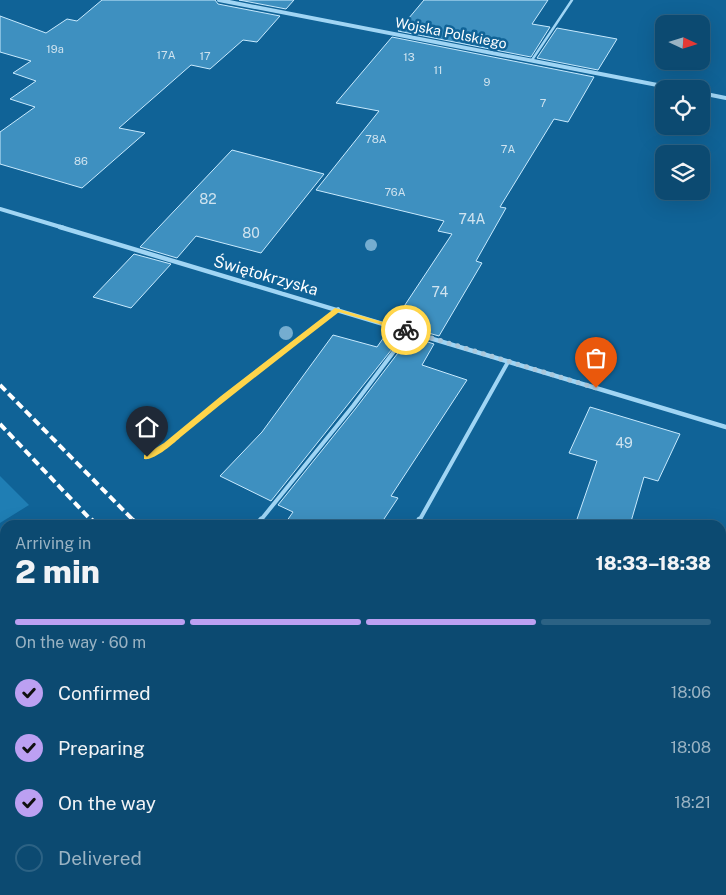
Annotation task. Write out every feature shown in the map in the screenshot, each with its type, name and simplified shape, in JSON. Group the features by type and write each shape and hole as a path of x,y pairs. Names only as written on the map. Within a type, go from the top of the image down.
{"street":[{"name":"Wojska Polskiego","path":"219,0 655,84"},
{"path":"710,95 726,98"},
{"name":"Świętokrzyska","path":"0,209 726,427"}],"lane":[{"path":"532,60 572,0"},
{"path":"147,457 167,445 338,309"},
{"path":"260,520 353,406 401,342 412,332"},
{"path":"419,520 508,362"}],"shaded area":[{"path":"0,476 29,505 5,520 0,520"}],"building":[{"path":"102,0 215,0 218,4 280,16 257,42 243,40 210,69 191,65 119,128 145,133 82,188 0,164 0,132 35,107 10,99 36,81 13,73 31,61 0,52 0,16 46,33 67,19 77,21"},
{"path":"239,0 294,0 286,9"},
{"path":"424,0 548,0 532,24 550,27 531,57 398,31"},
{"path":"557,28 617,39 598,70 537,58"},
{"path":"392,37 594,77 568,122 554,119 500,207 506,208 476,261 482,263 439,336 393,323 452,234 438,231 444,221 316,190 379,111 336,103"},
{"path":"232,150 324,174 261,253 196,236 177,258 140,247"},
{"path":"134,254 171,264 131,308 93,297"},
{"path":"389,330 404,334 271,501 220,476 262,432 333,335 377,347"},
{"path":"412,337 434,344 422,365 467,380 391,496 398,498 383,520 287,520 293,512 278,505"},
{"path":"590,407 680,434 658,481 644,477 631,520 577,520 597,461 569,453"}],"railway":[{"path":"0,385 133,520"},
{"path":"0,424 91,520"}],"way so far":[{"path":"406,330 596,388"}],"route":[{"path":"147,457 167,445 224,398 327,320 338,309 406,330"}]}
